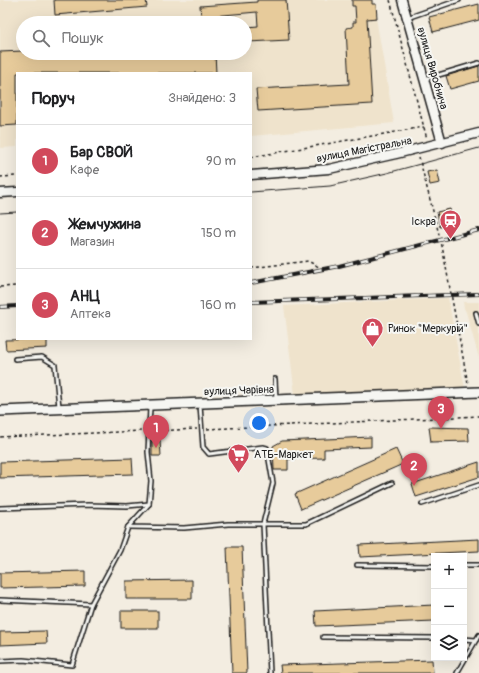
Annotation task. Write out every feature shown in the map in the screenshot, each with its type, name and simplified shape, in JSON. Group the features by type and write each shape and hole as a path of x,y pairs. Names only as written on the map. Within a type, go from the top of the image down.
{"main road":[{"name":"вулиця Чарівна","path":"0,411 474,393"}],"street":[{"name":"вулиця Виробнича","path":"402,0 442,143"},
{"name":"вулиця Магістральна","path":"252,175 329,169 442,143 479,132"},
{"path":"0,193 16,192"}],"lane":[{"path":"407,18 459,0"},
{"path":"424,79 479,64"},
{"path":"476,313 479,324"},
{"path":"15,359 42,357 55,365 59,409"},
{"path":"275,379 276,400"},
{"path":"200,403 203,447 209,454 263,447 267,448 273,482 263,524 270,673"},
{"path":"0,661 23,660 72,665 92,604 120,550 128,527 149,504 151,481 148,452 150,405"},
{"path":"128,527 184,528 228,524 306,524 392,483"},
{"path":"422,504 479,485"},
{"path":"0,508 88,505 127,506 149,504"},
{"path":"357,565 431,566"},
{"path":"467,565 479,565"},
{"path":"0,600 92,604"},
{"path":"457,673 479,635"},
{"path":"323,637 431,638"},
{"path":"467,640 476,640"}],"path":[{"path":"390,0 429,146"},
{"path":"252,157 424,127"},
{"path":"417,149 442,246 474,393"},
{"path":"0,177 16,176"},
{"path":"252,268 308,261 319,267"},
{"path":"0,287 16,286"},
{"path":"0,436 202,429 479,416"}],"shaded area":[{"path":"0,0 373,0 394,123 252,136 252,72 16,72 16,147 0,148"},
{"name":"Ринок \"Меркурій\"","path":"448,298 465,389 295,395 284,306"},
{"path":"463,302 479,302 479,358 464,308"}],"building":[{"path":"54,0 146,0 147,7 55,15"},
{"path":"257,0 286,0 289,40 252,42 252,27 258,26 257,12 201,16 200,6 257,2"},
{"path":"352,0 372,0 372,4 376,4 377,18 367,19 372,104 258,111 256,89 349,84 346,28 353,27 353,22 356,22 355,6 352,6"},
{"path":"479,4 479,20 433,32 429,17"},
{"path":"16,51 16,60 215,60 216,72 16,72 16,125 0,126 0,52"},
{"path":"479,66 479,81 450,89 446,76"},
{"path":"437,170 440,183 430,185 427,172"},
{"path":"450,209 454,224 440,227 437,212"},
{"path":"5,340 47,340 47,348 6,350"},
{"path":"429,427 468,428 469,441 431,442"},
{"path":"371,437 371,447 324,449 324,458 288,459 288,470 274,470 273,446 282,441"},
{"path":"160,440 161,456 152,456 152,441"},
{"path":"396,449 403,464 301,509 295,494"},
{"path":"132,458 133,474 0,478 0,462"},
{"path":"479,462 479,477 416,497 412,484"},
{"path":"479,539 479,551 360,557 359,545"},
{"path":"227,547 242,547 247,673 232,673"},
{"path":"85,571 85,586 0,588 0,573"},
{"path":"192,580 192,599 126,599 126,581"},
{"path":"431,605 431,621 316,626 315,611"},
{"path":"121,611 158,611 158,628 121,628"},
{"path":"46,631 47,643 0,645 0,632"},
{"path":"431,660 433,673 281,673 280,665"}],"tram line":[{"path":"252,192 330,186 387,173 479,148"},
{"path":"0,213 16,212"}],"railway":[{"path":"252,283 339,266 479,230"},
{"path":"252,302 479,294"},
{"path":"0,307 16,306"}],"place":[{"name":"Іскра","path":"451,240"},
{"name":"Ринок \"Меркурій\"","path":"373,348"},
{"name":"АНЦ","path":"441,429"},
{"name":"Бар СВОЙ","path":"156,448"},
{"name":"АТБ-Маркет","path":"239,474"},
{"name":"Жемчужина","path":"414,486"}]}
